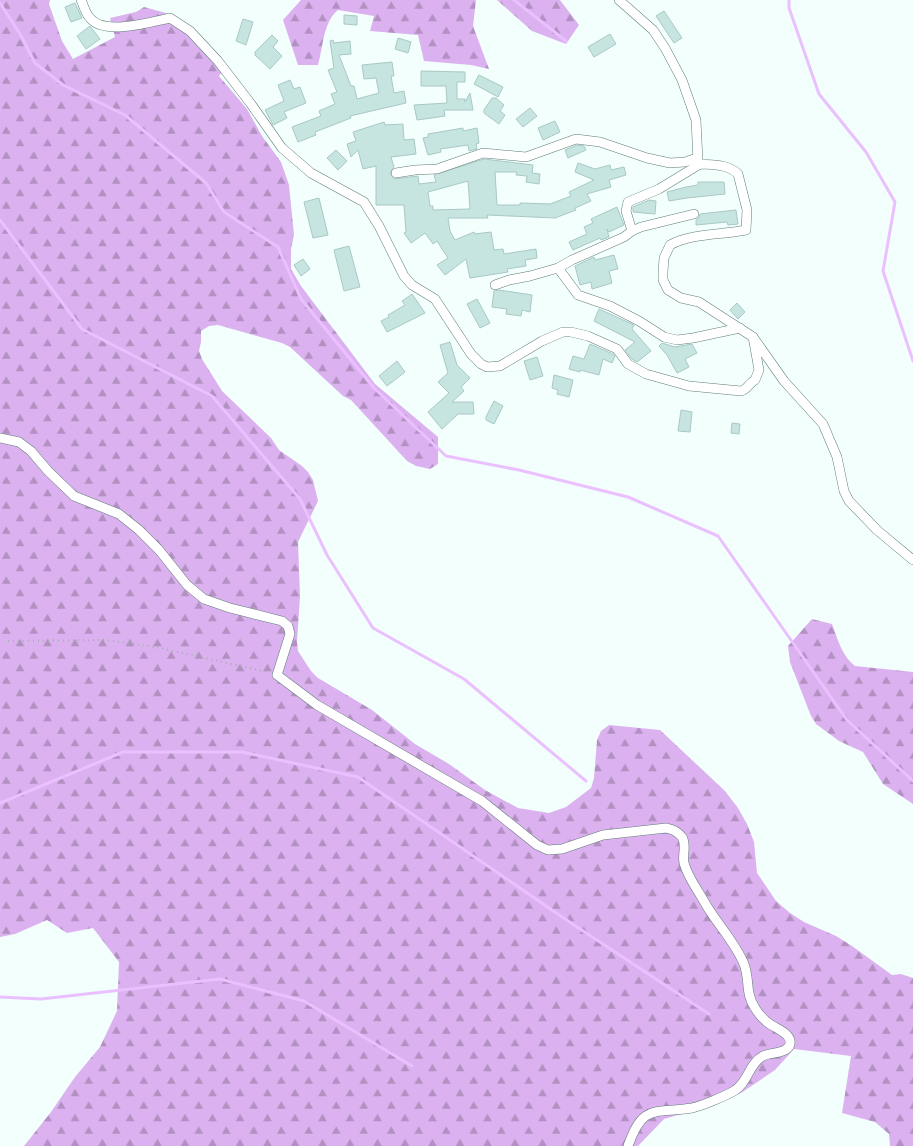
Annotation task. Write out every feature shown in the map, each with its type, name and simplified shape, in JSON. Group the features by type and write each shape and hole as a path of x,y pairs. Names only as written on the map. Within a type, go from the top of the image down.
{"street":[{"path":"81,0 94,22 108,26 125,28 170,18 190,31 218,61 252,104 282,148 311,173 364,202 379,226 404,276 412,285 435,299 471,354 481,364 487,367 500,366 542,341 563,332 571,332 588,336 617,349 628,364 646,374 689,386 741,391 755,380 759,370 753,337"},
{"path":"619,0 653,30 682,80 696,120 698,161"},
{"path":"396,173 437,169 483,153 526,157 576,139 600,142 647,158 670,163 698,161 728,167 738,174 747,210 746,230 681,240 670,245 664,258 663,280 668,290 681,298 699,302 753,337 784,381 823,424 837,457 844,491 849,501 877,530 913,560"},
{"path":"632,231 626,210 628,202 659,189 698,161"},
{"path":"495,285 558,268 624,238 632,231 641,227 694,214"},
{"path":"558,268 578,295 610,306 664,337 677,340 740,328"},
{"path":"0,438 19,442 31,450 48,471 74,496 119,514 159,550 187,585 204,599 230,608 282,621 288,626 290,634 277,675 317,704 482,801 537,845 548,850 562,849 603,835 666,828 674,830 680,835 684,843 683,857 688,875 744,964 750,999 763,1019 786,1035 790,1042 786,1050 765,1055 758,1059 745,1080 736,1090 695,1107 649,1114 634,1129 628,1146"}],"path":[{"path":"8,641 106,640 155,647 277,675"}],"green space":[{"path":"0,0 50,0 49,4 62,41 73,59 115,37 110,18 136,12 144,7 166,13 222,72 219,76 247,109 262,136 281,162 289,185 294,235 291,249 291,269 301,286 375,384 438,437 438,464 430,469 416,466 407,461 351,400 343,396 290,347 218,325 209,326 201,331 199,351 222,391 271,438 279,450 302,466 313,480 318,501 298,542 300,596 297,642 298,651 311,671 318,678 372,710 415,744 449,764 485,790 518,808 549,813 566,807 591,788 594,778 597,740 601,731 609,725 660,730 725,791 738,808 754,842 757,873 776,901 804,922 836,936 852,946 892,975 901,974 913,978 913,1146 890,1146 889,1134 875,1122 842,1113 851,1056 794,1049 775,1070 741,1093 713,1105 664,1119 638,1146 24,1146 51,1112 75,1077 100,1047 117,1011 119,962 93,928 67,933 47,920 15,934 0,937"},
{"path":"301,0 476,0 473,26 489,69 471,65 424,61 418,35 370,31 374,16 338,10 326,28 318,65 298,65 283,20"},
{"path":"497,0 560,0 579,25 566,44 532,31"},
{"path":"812,619 832,624 844,653 855,666 913,672 913,804 883,784 863,752 839,741 816,724 811,716 790,662 788,646"}],"building":[{"path":"75,3 82,18 71,22 65,7"},
{"path":"664,11 682,38 674,43 656,16"},
{"path":"344,15 357,16 357,25 344,24"},
{"path":"243,19 253,22 246,45 236,41"},
{"path":"90,26 100,39 86,49 77,36"},
{"path":"610,34 616,44 594,57 588,47"},
{"path":"272,35 278,41 273,47 282,56 270,69 255,55 255,52"},
{"path":"398,38 411,42 408,53 395,49"},
{"path":"333,40 334,43 350,41 351,54 339,55 351,86 354,86 357,99 379,93 376,78 364,79 362,65 392,62 394,76 391,76 394,93 404,91 406,103 350,116 351,118 315,132 316,135 298,142 292,127 321,116 319,111 335,104 331,94 337,92 328,70 334,68 330,41"},
{"path":"421,71 465,72 465,82 457,82 457,99 465,99 465,102 470,93 473,110 444,110 445,116 417,120 414,105 447,103 446,86 421,86"},
{"path":"479,75 503,87 498,97 474,84"},
{"path":"290,80 294,89 300,87 306,103 284,112 287,118 273,125 265,110 284,101 278,85"},
{"path":"492,98 496,98 504,105 500,111 505,115 499,124 484,113"},
{"path":"530,108 537,116 523,127 516,119"},
{"path":"555,121 560,132 543,140 538,128"},
{"path":"384,122 385,125 403,124 404,140 414,139 416,154 391,157 394,167 390,173 394,179 418,176 419,184 436,182 434,175 484,159 533,165 532,173 540,174 539,184 526,182 527,176 516,175 517,172 495,172 497,205 520,205 520,203 550,204 571,196 569,192 594,180 575,172 578,163 595,169 610,165 611,170 624,167 626,175 609,180 611,187 587,194 591,201 575,208 576,210 555,218 487,215 488,218 448,218 450,231 455,240 474,232 475,234 491,232 494,250 503,249 504,254 536,249 537,258 525,260 526,266 507,269 508,272 470,278 466,259 445,275 437,265 448,258 437,241 433,244 425,233 411,243 404,233 406,232 404,205 376,205 376,166 363,169 358,150 351,157 347,144 356,141 353,132","holes":["468,181 470,209 433,210 433,206 430,206 428,192"]},
{"path":"463,128 463,131 477,128 479,143 476,144 477,149 469,151 468,145 440,149 441,152 428,155 423,138 428,137 428,134"},
{"path":"577,145 584,146 586,150 568,158 565,150"},
{"path":"336,150 347,161 338,170 327,158"},
{"path":"698,182 724,182 725,194 669,201 667,192 698,185"},
{"path":"319,198 328,235 313,238 304,202"},
{"path":"649,200 656,201 655,214 633,212 633,207"},
{"path":"617,207 624,225 609,232 607,229 609,237 601,240 600,238 573,250 569,242 587,234 584,227 593,223 591,219"},
{"path":"736,210 738,224 728,225 727,222 696,225 696,220 700,214"},
{"path":"349,246 360,287 344,291 334,250"},
{"path":"614,255 618,269 609,271 612,283 592,289 591,282 580,285 575,266 594,257 595,260"},
{"path":"303,259 310,269 301,276 294,265"},
{"path":"499,290 532,295 530,312 522,310 521,316 506,314 507,309 492,307 494,291"},
{"path":"412,294 425,313 387,332 381,321 405,305 402,301"},
{"path":"477,299 490,323 480,328 467,304"},
{"path":"737,303 745,312 738,319 730,310"},
{"path":"599,309 634,325 632,329 651,351 637,362 632,359 625,350 635,342 594,321"},
{"path":"450,342 457,365 470,378 461,387 464,391 452,402 473,402 474,414 458,414 442,429 428,412 449,393 438,382 448,373 440,345"},
{"path":"662,343 675,347 692,344 697,353 685,359 689,367 677,373 667,355 659,346"},
{"path":"590,344 613,354 615,356 612,363 603,359 599,375 569,369 573,356 584,359"},
{"path":"537,357 543,376 530,380 524,361"},
{"path":"397,361 405,372 387,386 379,376"},
{"path":"554,375 573,380 569,397 557,394 558,390 552,388"},
{"path":"494,401 503,406 494,424 486,420 486,417"},
{"path":"681,410 692,412 690,432 678,431"},
{"path":"732,423 740,424 739,434 731,433"}],"waterway":[{"path":"514,0 566,41"},
{"path":"789,0 789,8 819,94 866,152 895,202 883,271 913,361"},
{"path":"0,3 20,34 35,63 63,85 125,115 206,183 224,212 278,247 301,299 374,388 446,456 519,470 628,497 718,536 847,720 913,781"},
{"path":"0,220 82,329 212,396 300,499 327,555 373,628 464,679 586,781"},
{"path":"0,803 123,752 242,752 358,777 568,921 709,1014"},
{"path":"0,997 41,999 220,979 304,1001 412,1066"}]}
